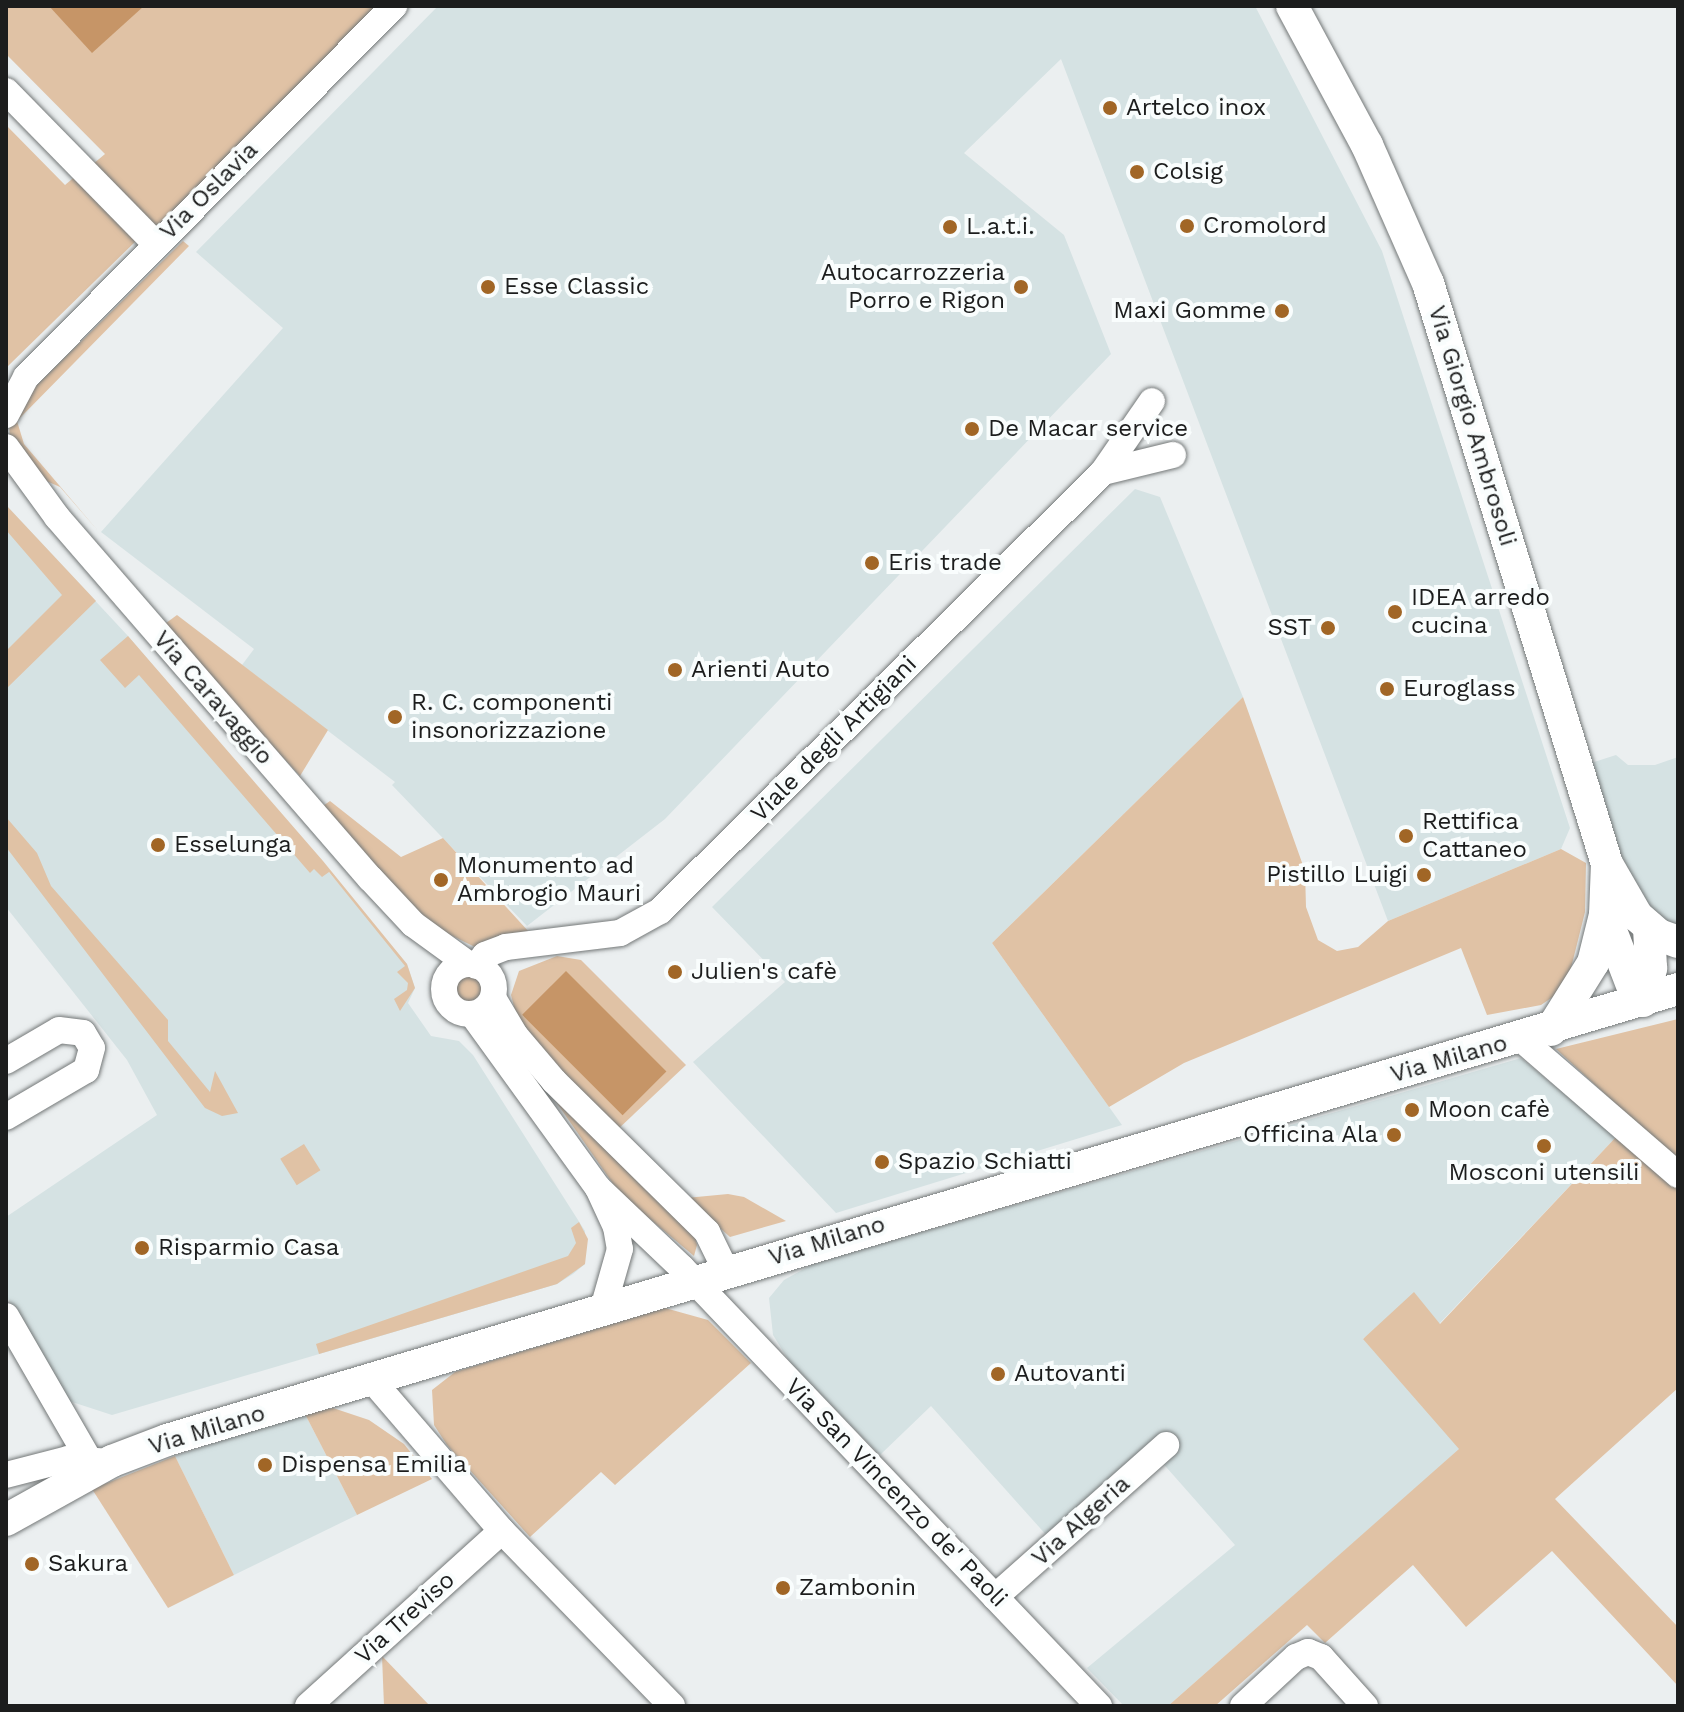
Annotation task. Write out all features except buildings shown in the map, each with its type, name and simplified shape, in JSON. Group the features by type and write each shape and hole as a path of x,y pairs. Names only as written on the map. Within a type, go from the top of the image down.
{"main road":[{"name":"Via Giorgio Ambrosoli","path":"1292,6 1367,145 1428,283 1607,864 1649,927 1678,942"},
{"name":"Via Giorgio Ambrosoli","path":"1551,1030 1593,963 1605,915 1607,864"},
{"name":"Via Giorgio Ambrosoli","path":"1605,915 1633,988 1665,996"},
{"path":"1649,927 1651,968 1665,996"},
{"name":"Via Milano","path":"6,1520 100,1461 372,1380 604,1305 1665,996"}],"street":[{"name":"Via Oslavia","path":"6,415 16,381 394,6"},
{"path":"6,91 156,244"},
{"name":"Viale degli Artigiani","path":"472,965 485,955 532,944 609,936 660,911 1103,472 1152,401"},
{"name":"Via Caravaggio","path":"6,447 57,517 370,878 413,924 472,965"},
{"path":"1103,472 1173,455"},
{"name":"Via Caravaggio","path":"6,473 57,517"},
{"name":"Via Caravaggio","path":"370,878 431,957 444,986"},
{"path":"472,1014 532,944"},
{"path":"693,1280 598,1188 472,1014 449,1005 444,986 452,971 472,965 490,976 493,993 515,1035 554,1081 707,1232 726,1271"},
{"path":"6,1061 59,1030 83,1033 92,1048 86,1070 6,1117"},
{"path":"1520,1038 1678,1175"},
{"path":"598,1188 620,1249 604,1305"},
{"name":"Via San Vincenzo de' Paoli","path":"693,1280 1099,1706"},
{"path":"6,1316 100,1461"},
{"path":"372,1380 502,1531 672,1706"},
{"name":"Via Algeria","path":"995,1597 1166,1445"},
{"path":"6,1475 68,1459 100,1461"},
{"name":"Via Treviso","path":"308,1706 502,1531"},
{"path":"1243,1706 1296,1657 1308,1652 1321,1657 1365,1706"}],"shaded area":[{"path":"6,6 380,6 155,228 93,164 105,154 6,54"},
{"path":"49,6 144,6 92,53"},
{"path":"438,6 1255,6 1382,251 1570,828 1561,849 1388,921 1061,59 964,153 1064,235 1111,354 665,819 527,926 392,785 395,782 242,665 254,649 101,532 283,328 196,252"},
{"path":"6,125 65,185 78,174 139,238 6,368"},
{"path":"183,241 189,246 17,421 24,444 99,532 60,487 35,476 10,441 9,420 20,402"},
{"path":"1135,489 1160,497 1243,697 992,943 1122,1125 836,1213 693,1062 785,982 712,907"},
{"path":"6,505 128,636 407,964 415,988 408,1003 431,1036 459,1041 473,1055 585,1231 585,1264 573,1274 557,1284 112,1415 66,1400 6,1295 6,1217 157,1115 127,1060 6,907"},
{"path":"6,505 96,601 6,689 6,651 62,595 6,530"},
{"path":"177,615 328,730 300,776 162,626"},
{"path":"128,636 323,861 407,964 415,988 400,1011 394,999 407,990 408,983 397,972 405,966 329,872 322,877 314,869 310,873 139,675 125,688 100,660"},
{"path":"1243,697 1305,871 1306,907 1318,940 1337,951 1358,947 1388,921 1561,849 1586,863 1585,912 1566,988 1541,1005 1487,1015 1461,948 1184,1063 1109,1107 992,943"},
{"path":"1616,755 1628,765 1655,765 1678,757 1678,930 1651,909 1621,857 1591,763"},
{"path":"330,801 401,857 443,838 529,932 477,948 430,925 320,808"},
{"path":"6,817 37,853 51,886 168,1020 168,1041 210,1092 215,1071 238,1113 222,1116 205,1108 6,847"},
{"path":"557,956 581,960 686,1065 616,1131 518,1022 511,995 519,971"},
{"path":"566,971 666,1071 623,1115 522,1015"},
{"path":"468,972 480,978 486,990 480,1002 468,1008 456,1002 450,990 456,978"},
{"path":"1678,1019 1678,1161 1556,1049"},
{"path":"1521,1058 1616,1137 1439,1324 1363,1338 1460,1449 1168,1706 1124,1706 1087,1668 1235,1545 1152,1451 1048,1537 931,1406 880,1455 791,1364 773,1335 769,1298 784,1280 813,1264"},
{"path":"552,1096 692,1225 697,1245 694,1256 620,1194"},
{"path":"1616,1137 1678,1189 1678,1388 1555,1499 1678,1627 1678,1686 1552,1551 1466,1627 1413,1565 1325,1643 1307,1625 1215,1706 1168,1706 1459,1449 1363,1339 1414,1292 1440,1324"},
{"path":"304,1144 320,1170 297,1185 280,1159"},
{"path":"728,1194 744,1197 786,1221 730,1237 686,1198"},
{"path":"579,1222 588,1239 585,1264 557,1284 319,1354 316,1344 568,1256 576,1243 571,1228"},
{"path":"665,1308 708,1320 751,1363 615,1485 601,1472 530,1537 447,1445 434,1425 432,1390 455,1372"},
{"path":"333,1408 369,1420 404,1444 432,1479 357,1515 305,1414"},
{"path":"305,1414 357,1515 234,1575 175,1456"},
{"path":"175,1456 234,1575 168,1608 92,1489"},
{"path":"382,1656 430,1706 384,1706"}],"place":[{"name":"Artelco inox","path":"1110,108"},
{"name":"Colsig","path":"1137,172"},
{"name":"Cromolord","path":"1187,226"},
{"name":"L.a.t.i.","path":"950,227"},
{"name":"Esse Classic","path":"488,287"},
{"name":"Autocarrozzeria Porro e Rigon","path":"1021,287"},
{"name":"Maxi Gomme","path":"1282,311"},
{"name":"De Macar service","path":"972,429"},
{"name":"Eris trade","path":"872,563"},
{"name":"IDEA arredo cucina","path":"1395,612"},
{"name":"SST","path":"1328,628"},
{"name":"Arienti Auto","path":"675,670"},
{"name":"Euroglass","path":"1387,689"},
{"name":"R. C. componenti insonorizzazione","path":"395,717"},
{"name":"Rettifica Cattaneo","path":"1406,836"},
{"name":"Esselunga","path":"158,845"},
{"name":"Pistillo Luigi","path":"1424,875"},
{"name":"Monumento ad Ambrogio Mauri","path":"441,880"},
{"name":"Julien's cafè","path":"675,972"},
{"name":"Moon cafè","path":"1412,1110"},
{"name":"Officina Ala","path":"1394,1135"},
{"name":"Mosconi utensili","path":"1544,1146"},
{"name":"Spazio Schiatti","path":"882,1162"},
{"name":"Risparmio Casa","path":"142,1248"},
{"name":"Autovanti","path":"998,1374"},
{"name":"Dispensa Emilia","path":"265,1465"},
{"name":"Sakura","path":"32,1564"},
{"name":"Zambonin","path":"783,1588"}]}
